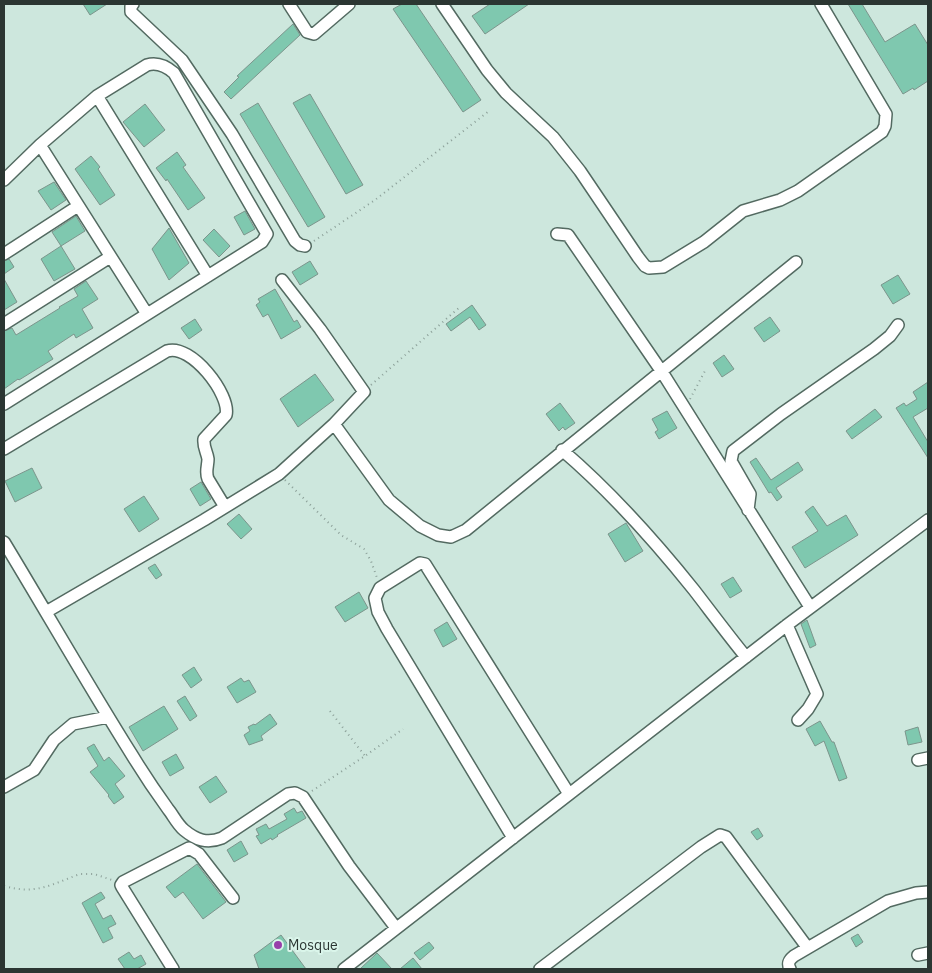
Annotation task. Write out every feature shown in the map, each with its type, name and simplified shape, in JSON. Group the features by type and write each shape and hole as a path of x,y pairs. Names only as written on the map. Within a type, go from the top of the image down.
{"street":[{"path":"133,4 130,6 131,12 182,60 232,134 295,241 305,246"},
{"path":"288,4 307,32 314,34 350,4"},
{"path":"442,4 506,93 553,137 580,170 645,266 656,268 663,267 684,255 743,211 780,200 798,191 882,132 885,126 886,114 821,4"},
{"path":"4,180 40,145 98,96 147,64 154,63 174,73 267,234 262,242 4,404"},
{"path":"98,96 208,276"},
{"path":"40,145 146,314"},
{"path":"4,254 78,206"},
{"path":"557,234 568,235 662,372 810,607"},
{"path":"4,324 110,257"},
{"path":"334,424 389,500 420,526 438,535 451,537 466,530 562,450 662,372 796,262"},
{"path":"46,612 279,474 334,424 364,392 320,329 282,280"},
{"path":"748,510 750,494 731,461 733,451 890,336 898,325"},
{"path":"4,449 167,351 177,350 187,354 202,365 226,403 228,411 226,416 204,439 203,444 208,461 206,475 226,506"},
{"path":"562,450 585,470 632,518 674,566 746,657"},
{"path":"344,969 810,607 928,520"},
{"path":"4,542 148,782 182,828 205,842 213,842 288,794 295,793 303,797 349,866 396,928"},
{"path":"513,838 387,629 378,612 375,598 380,588 420,563 425,564 569,794"},
{"path":"787,625 817,694 808,710 798,720"},
{"path":"4,787 34,770 54,740 73,724 108,717"},
{"path":"540,969 691,854 720,836 726,837 807,947"},
{"path":"173,969 122,888 122,883 189,848 199,854 233,898"},
{"path":"790,969 788,965 789,960 807,947 888,901 928,892"}],"path":[{"path":"305,246 375,200 489,112"},
{"path":"364,392 462,306"},
{"path":"685,410 706,369"},
{"path":"279,474 341,535 364,549 371,561 380,588"},
{"path":"330,711 365,756"},
{"path":"303,797 403,729"},
{"path":"4,886 36,890 80,874 122,883"}],"building":[{"path":"83,4 107,4 90,15"},
{"path":"402,4 416,4 481,100 463,112 393,9"},
{"path":"490,4 529,4 485,34 472,16"},
{"path":"848,4 862,4 885,42 915,24 928,45 928,81 914,90 913,88 903,94"},
{"path":"293,24 300,35 231,99 224,92 239,77 237,76"},
{"path":"310,94 363,185 346,194 293,103"},
{"path":"258,103 325,217 308,227 240,114"},
{"path":"145,104 165,130 144,147 123,122"},
{"path":"177,152 186,165 183,167 205,198 188,210 167,179 166,181 156,168"},
{"path":"91,156 100,167 98,169 115,195 100,205 75,169"},
{"path":"54,182 66,200 51,210 38,191"},
{"path":"245,211 255,229 244,235 234,217"},
{"path":"76,216 85,231 61,246 52,232"},
{"path":"169,228 189,263 169,280 152,249"},
{"path":"214,229 230,246 219,257 203,240"},
{"path":"61,246 75,269 54,281 41,259"},
{"path":"9,259 14,267 4,274 4,261"},
{"path":"310,261 318,274 300,285 292,272"},
{"path":"898,275 910,294 893,304 881,285"},
{"path":"4,279 17,302 4,310"},
{"path":"86,281 98,299 82,309 93,328 76,338 74,334 48,351 53,359 4,389 4,331 12,328 16,335 78,296 74,289"},
{"path":"275,289 294,322 297,320 301,327 281,339 268,314 263,317 256,305 260,302 258,299"},
{"path":"472,305 486,325 479,330 470,317 451,331 446,324"},
{"path":"770,317 780,331 764,342 754,328"},
{"path":"195,319 202,330 189,339 181,328"},
{"path":"724,355 734,369 722,377 713,363"},
{"path":"315,374 334,400 298,427 280,399"},
{"path":"928,382 928,408 913,417 928,442 928,458 896,408 904,403 906,406 917,399 913,392"},
{"path":"560,403 575,423 565,430 563,427 559,431 546,414"},
{"path":"875,409 882,417 852,439 846,431"},
{"path":"667,411 677,428 659,439 655,432 658,430 652,419"},
{"path":"756,458 771,480 798,462 803,470 776,488 782,497 777,501 771,492 769,493 750,462"},
{"path":"32,468 42,488 15,502 5,481"},
{"path":"201,482 211,499 200,506 190,489"},
{"path":"144,496 159,519 139,532 124,509"},
{"path":"813,506 827,526 846,515 858,535 805,568 792,547 818,531 805,512"},
{"path":"239,514 252,529 241,539 227,524"},
{"path":"626,523 643,551 625,562 608,534"},
{"path":"155,564 162,575 156,579 148,568"},
{"path":"733,577 742,591 730,598 721,584"},
{"path":"359,592 368,608 345,622 335,607"},
{"path":"807,620 816,645 810,648 801,624"},
{"path":"447,622 457,639 443,647 434,630"},
{"path":"194,667 202,680 191,688 182,675"},
{"path":"241,678 244,682 249,680 256,692 237,703 227,687"},
{"path":"185,696 197,716 190,721 177,701"},
{"path":"164,706 178,729 143,751 129,727"},
{"path":"270,714 277,724 261,736 263,740 249,745 244,735 250,731 248,727 255,725"},
{"path":"820,721 832,742 834,742 847,778 839,781 824,741 815,746 806,729"},
{"path":"918,727 922,742 908,745 905,731"},
{"path":"94,744 104,761 109,757 125,776 115,784 124,797 114,804 90,772 98,766 87,748"},
{"path":"176,754 184,768 170,776 162,762"},
{"path":"216,776 227,792 210,803 199,787"},
{"path":"294,808 297,813 302,811 306,818 272,840 271,838 261,844 256,836 259,835 256,829 266,824 269,829 287,819 284,814"},
{"path":"758,828 763,836 757,840 751,832"},
{"path":"241,841 248,854 234,862 227,850"},
{"path":"197,864 226,902 203,919 183,892 175,898 166,887"},
{"path":"101,892 105,898 95,904 103,919 111,915 116,924 108,928 113,938 103,943 82,903"},
{"path":"858,934 863,942 856,947 851,938"},
{"name":"Mosque","path":"281,935 306,969 259,969 254,955"},
{"path":"429,942 434,948 420,960 414,953"},
{"path":"129,952 134,959 141,955 146,964 137,969 125,969 118,959"},
{"path":"377,953 392,969 360,969"},
{"path":"413,958 422,969 400,969"}],"place":[{"name":"Mosque","path":"278,945"}]}
